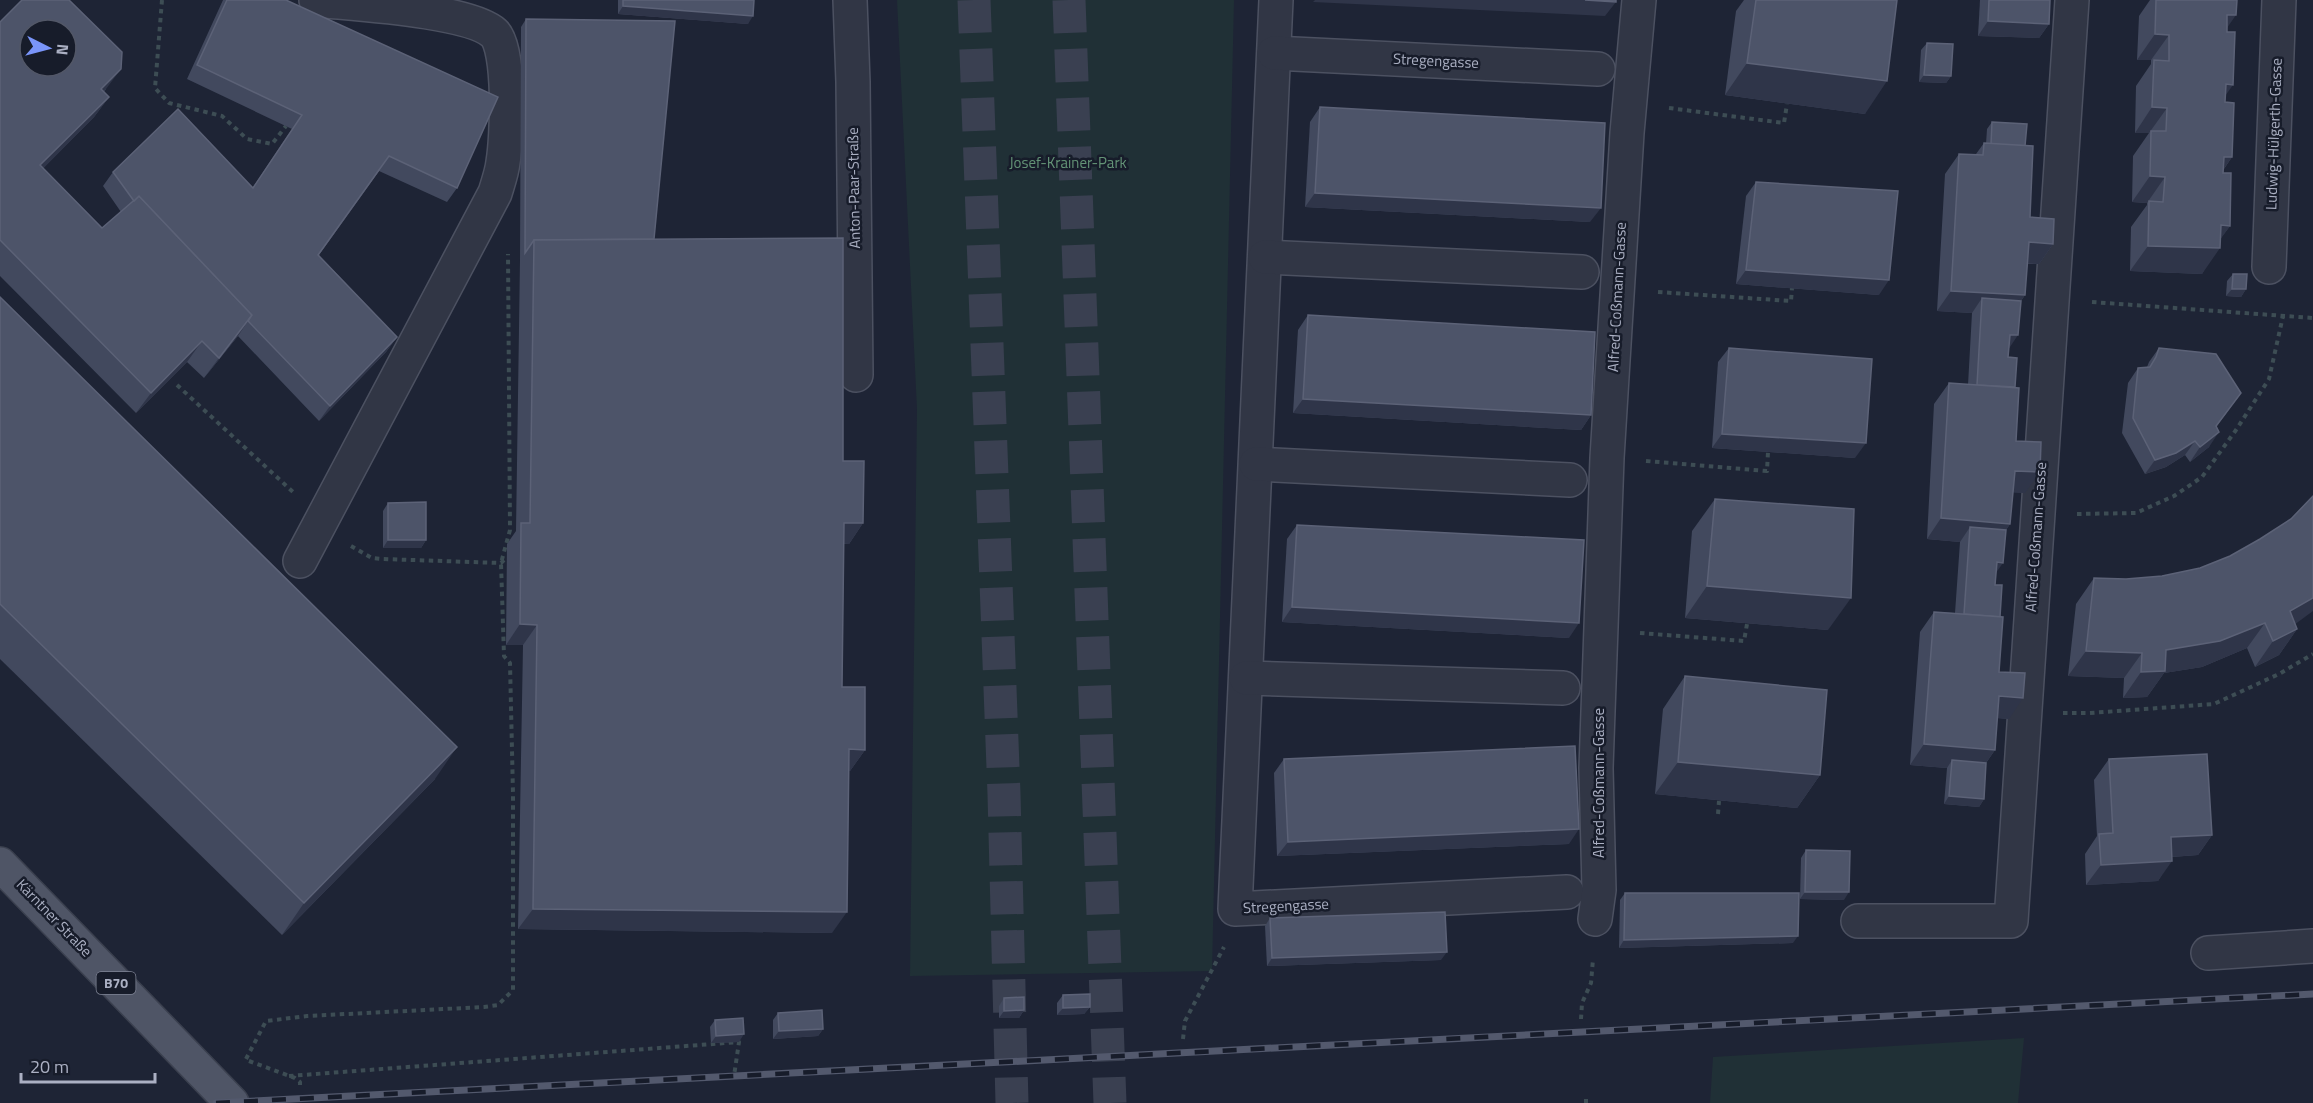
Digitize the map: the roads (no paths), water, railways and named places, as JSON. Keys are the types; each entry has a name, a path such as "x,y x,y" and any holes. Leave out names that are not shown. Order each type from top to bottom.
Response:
{"main road":[{"name":"Kärntner Straße","path":"0,864 232,1103"}],"street":[{"path":"300,561 495,193 503,164 506,130 505,74 501,46 496,34 483,25 437,14 316,0"},
{"name":"Anton-Paar-Straße","path":"850,0 856,375"},
{"name":"Stregengasse","path":"1276,0 1235,909 1567,892"},
{"name":"Alfred-Coßmann-Gasse","path":"1595,919 1599,890 1596,768 1607,458 1629,103 1639,0"},
{"name":"Alfred-Coßmann-Gasse","path":"1858,921 2012,921 2072,0"},
{"name":"Ludwig-Hülgerth-Gasse","path":"2269,267 2279,0"},
{"name":"Stregengasse","path":"1274,53 1598,69"},
{"path":"1265,257 1582,273"},
{"path":"1256,464 1570,480"},
{"path":"1246,678 1563,688"},
{"path":"2208,952 2313,946"}],"tunnel":[{"path":"974,0 1004,794 1012,1103"},
{"path":"1069,0 1110,1103"}],"railway":[{"path":"216,1103 2313,994"}],"park label":[{"name":"Josef-Krainer-Park","path":"1068,163"}]}
